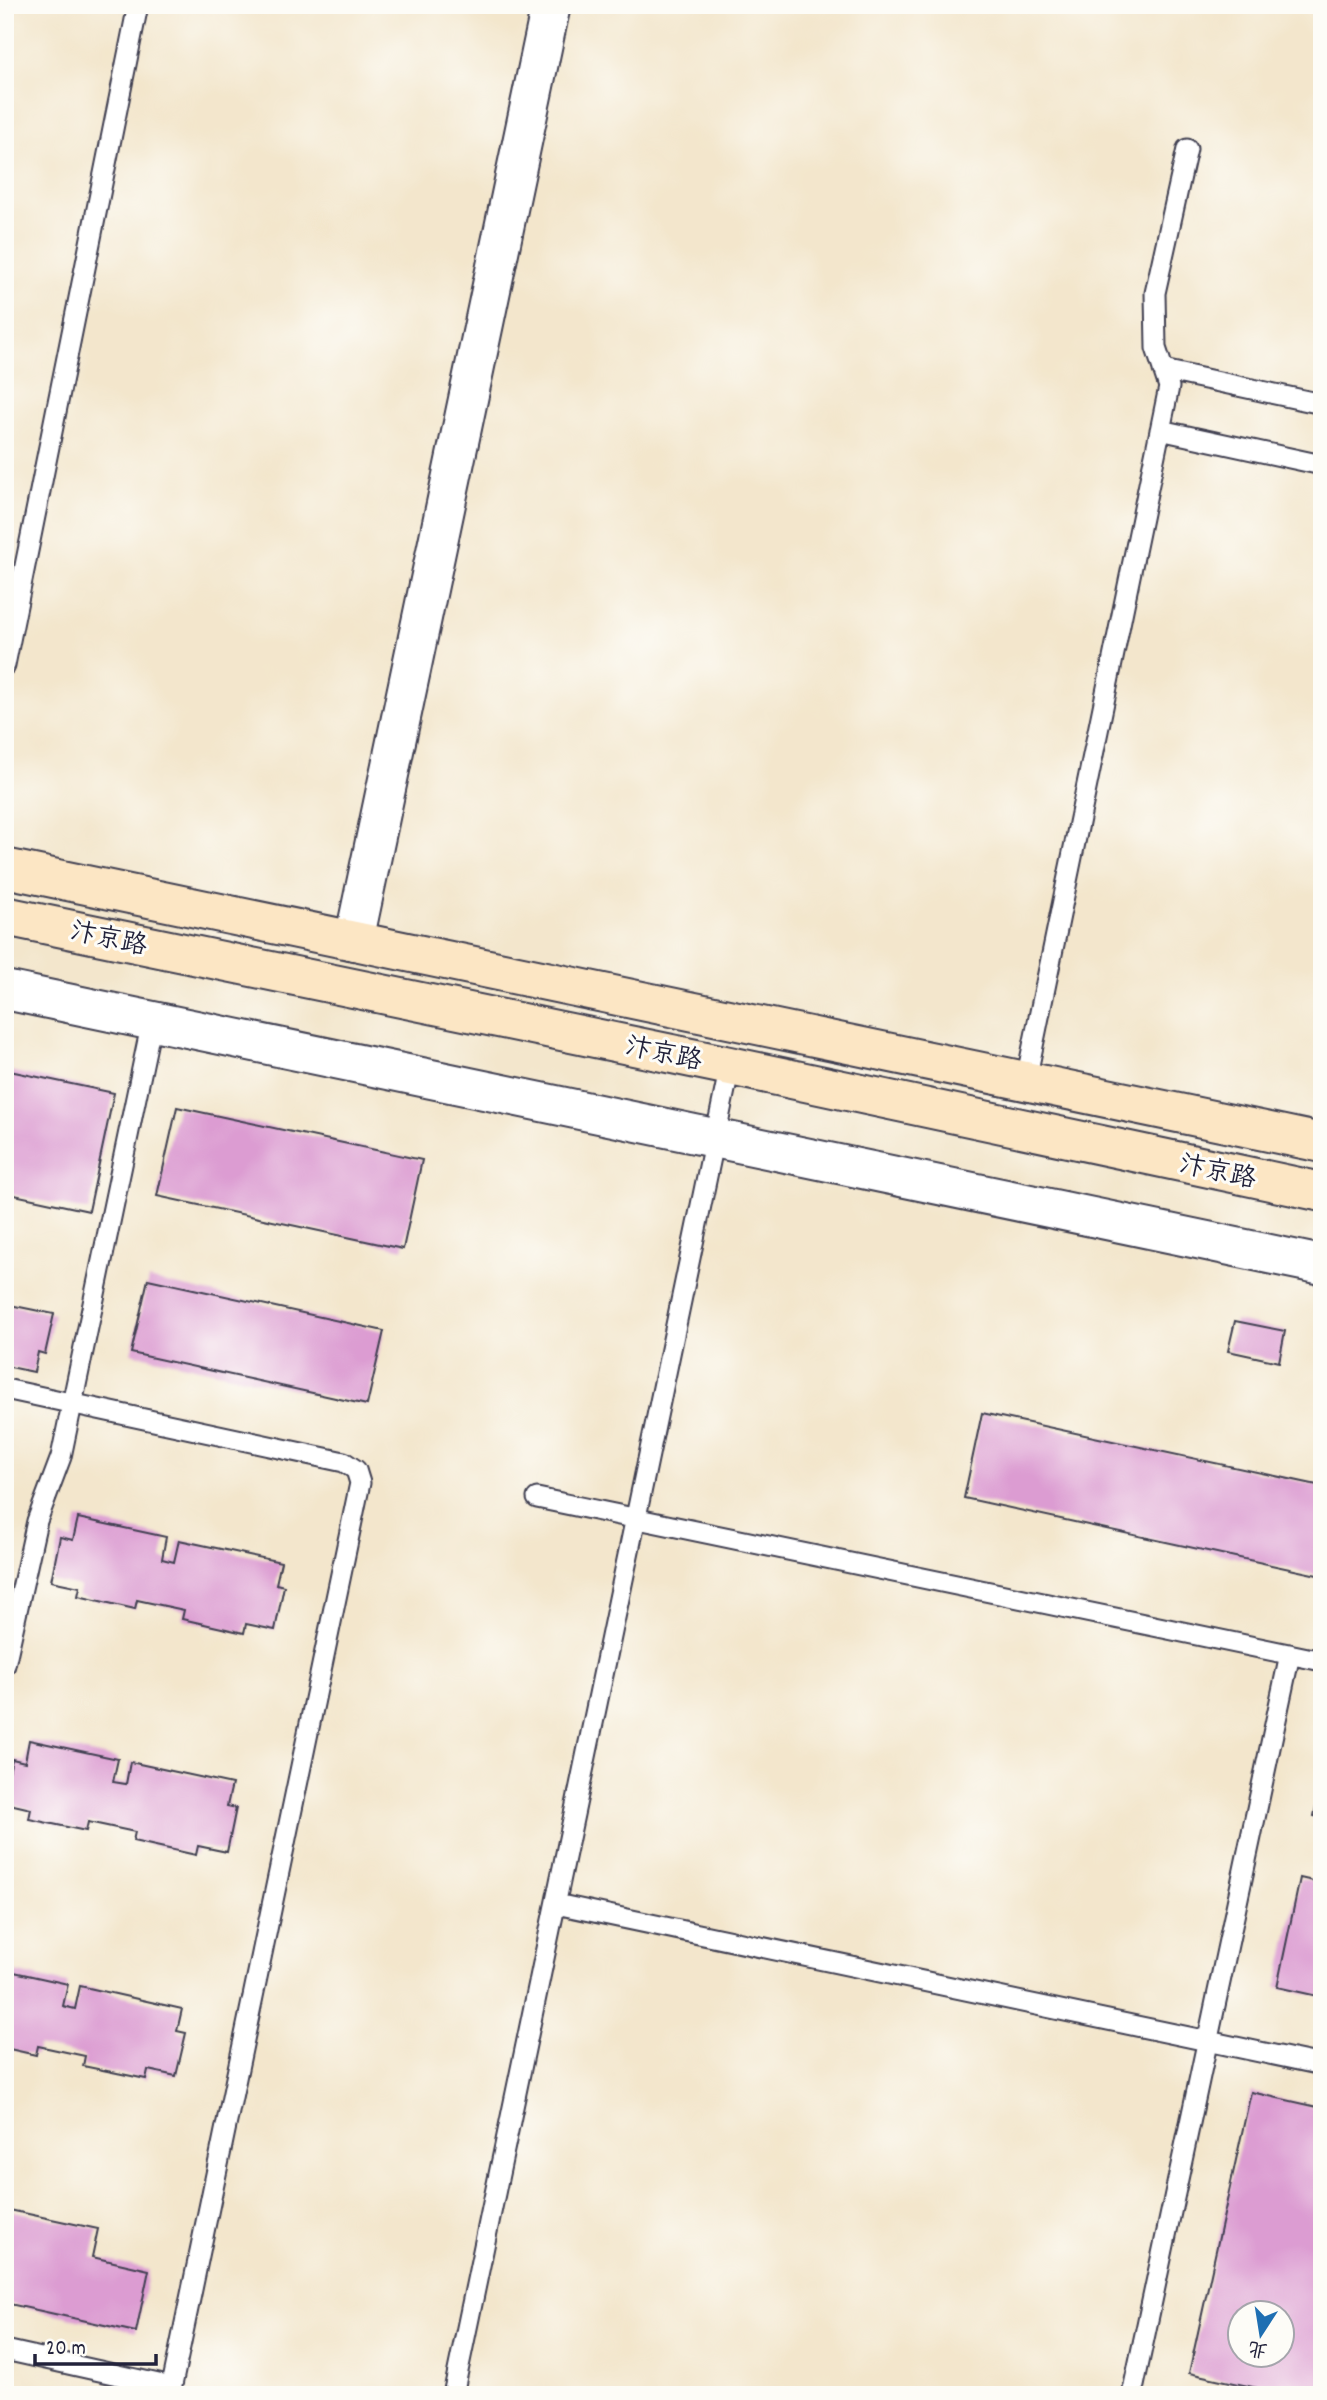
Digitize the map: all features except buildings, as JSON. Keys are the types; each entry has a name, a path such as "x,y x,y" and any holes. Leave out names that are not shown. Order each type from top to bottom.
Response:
{"main road":[{"name":"汴京路","path":"5,868 1322,1143"},
{"name":"汴京路","path":"5,916 1322,1192"}],"street":[{"path":"354,941 551,5"},
{"path":"5,990 1322,1265"}],"lane":[{"path":"5,665 138,5"},
{"path":"1026,1080 1169,387 1156,348 1155,293 1188,149"},
{"path":"1163,370 1322,404"},
{"path":"1160,430 1322,465"},
{"path":"5,1665 37,1521 61,1457 152,1021"},
{"path":"453,2395 730,1066"},
{"path":"5,1389 344,1462 356,1470 360,1483 171,2391 5,2350"},
{"path":"537,1499 1322,1661"},
{"path":"1132,2395 1290,1654"},
{"path":"556,1904 1322,2065"}]}
